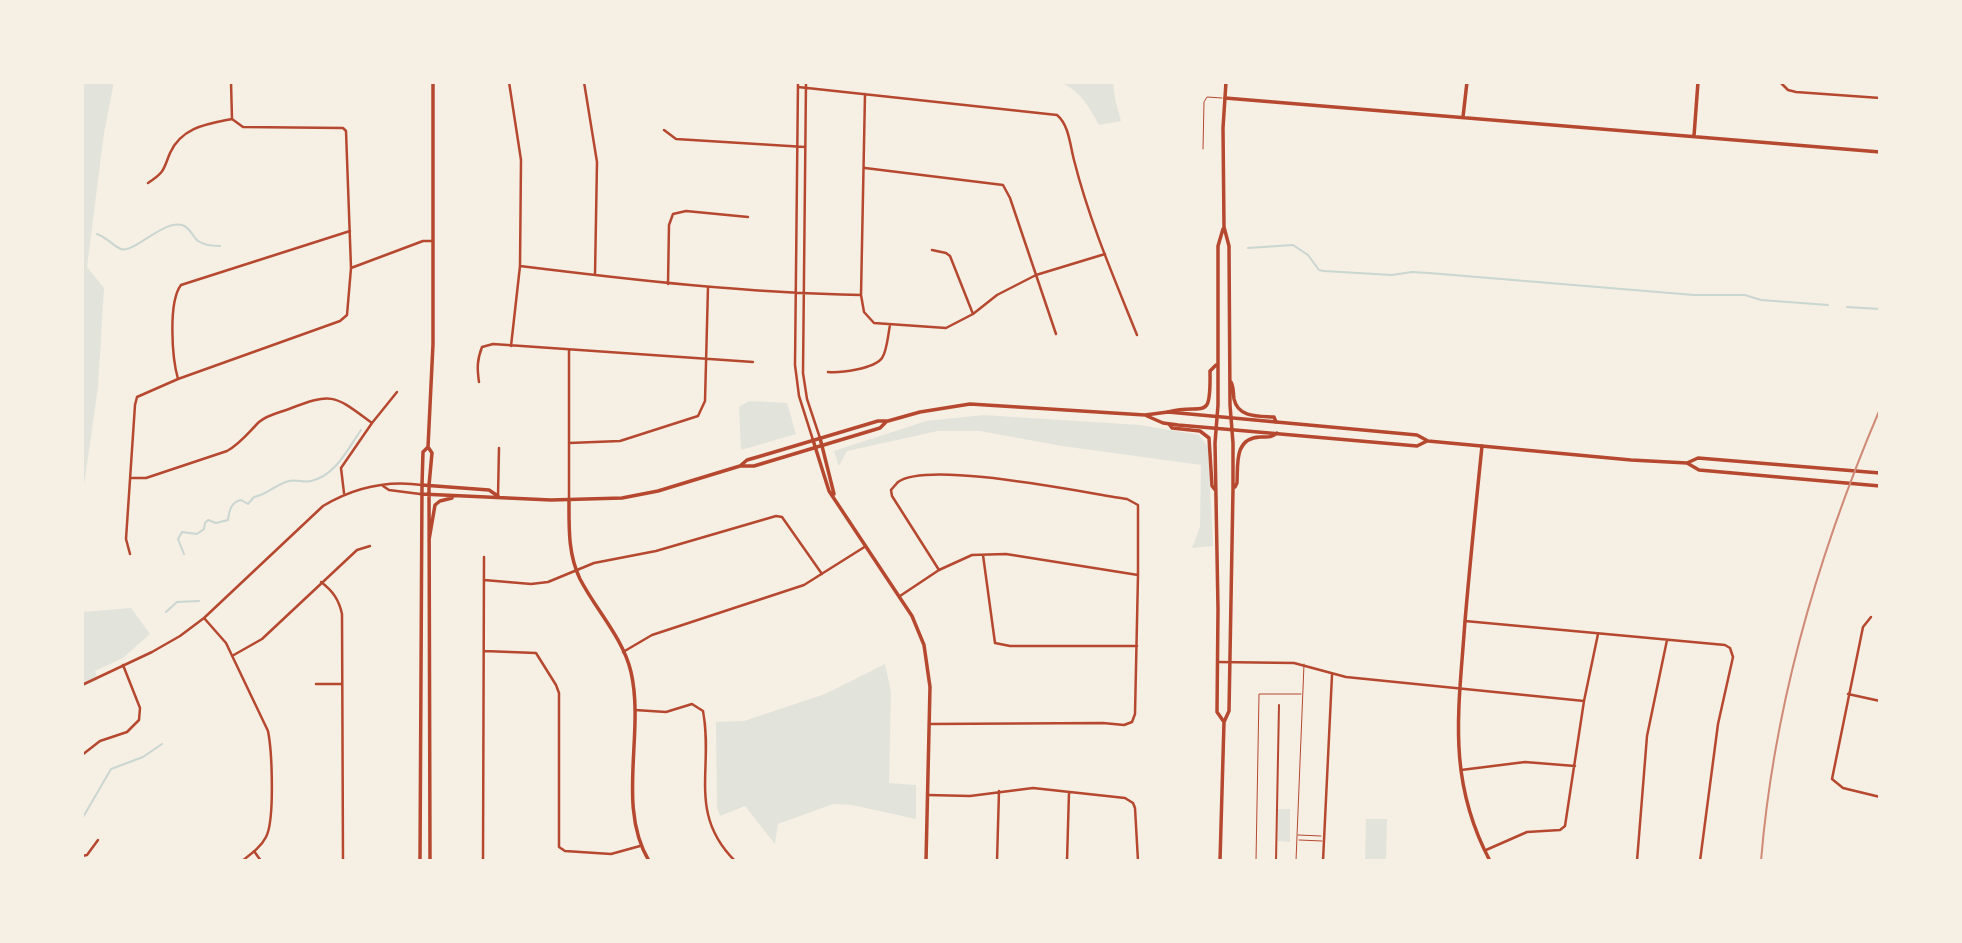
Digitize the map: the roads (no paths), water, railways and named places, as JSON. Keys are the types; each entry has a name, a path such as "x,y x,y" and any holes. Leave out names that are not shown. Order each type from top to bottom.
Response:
{"main road":[{"path":"430,861 428,495 432,453 428,447 433,344 433,82"},
{"path":"1220,861 1224,722 1229,711 1233,489 1229,246 1224,227 1226,82"},
{"path":"1463,117 1467,82"},
{"path":"1694,136 1698,82"},
{"path":"1225,98 1880,152"},
{"path":"1224,227 1218,246 1216,428 1217,712 1224,722"},
{"path":"421,494 569,501 640,495 878,421 888,421 920,411 970,404 1145,415 1198,410 1207,405 1211,398 1210,371 1217,363"},
{"path":"1230,380 1234,385 1237,406 1242,412 1274,417 1276,422"},
{"path":"1168,412 1417,435 1428,441 1687,463 1699,470 1880,486"},
{"path":"1145,415 1169,424 1417,446 1428,441"},
{"path":"740,466 754,466 822,446 880,428 888,421"},
{"path":"1169,424 1172,428 1200,431 1209,438 1212,486 1216,492"},
{"path":"1233,489 1237,483 1238,453 1242,444 1253,438 1272,437 1277,433"},
{"path":"820,438 834,496"},
{"path":"813,440 824,478 912,615 926,654 930,687 926,861"},
{"path":"1482,446 1457,739 1466,798 1490,861"},
{"path":"420,861 421,494 423,452 428,447"},
{"path":"1687,463 1698,458 1880,472"},
{"path":"422,485 489,490 498,496"},
{"path":"428,546 435,505 440,501 460,497"},
{"path":"569,501 569,538 577,571 623,652 631,672 635,710 634,821 640,846 649,861"}],"street":[{"path":"232,82 232,119"},
{"path":"509,82 522,160 520,266 511,346"},
{"path":"584,82 597,162 595,275"},
{"path":"806,82 804,380 820,438"},
{"path":"1780,82 1788,90 1796,92 1880,98"},
{"path":"813,440 797,386 799,85 806,88 1057,115 1064,121 1076,170 1137,335"},
{"path":"865,94 861,295 864,312 874,323 946,328 973,314 997,295 1036,275 1105,254"},
{"path":"130,554 126,539 135,401 142,393 340,321 346,315 351,268 348,135 343,128 243,127 232,119 204,124 183,136 170,154 162,174 148,183"},
{"path":"664,130 676,139 806,148"},
{"path":"865,168 996,182 1003,185 1010,198 1056,334"},
{"path":"668,284 669,225 676,212 748,217"},
{"path":"178,379 174,366 173,341 176,295 181,285 350,231"},
{"path":"351,268 423,241 434,241"},
{"path":"932,250 946,253 950,257 973,314"},
{"path":"520,266 668,284 804,294 861,295"},
{"path":"569,443 621,441 698,416 705,401 708,287"},
{"path":"828,372 843,374 878,362 883,357 890,325"},
{"path":"479,382 476,365 482,347 493,344 753,362"},
{"path":"569,351 569,501"},
{"path":"344,494 341,468 397,392"},
{"path":"130,478 152,477 227,451 267,416 314,400 328,397 338,400 372,423"},
{"path":"498,496 499,448"},
{"path":"929,724 1128,725 1132,722 1135,714 1139,575 1138,505 1127,499 963,475 933,475 899,481 891,490 892,496 939,570"},
{"path":"82,685 167,644 204,618 323,506 344,494 391,482 422,485"},
{"path":"383,486 389,490 421,494"},
{"path":"484,580 540,584 594,563 656,551 776,516 782,517 790,526 822,574"},
{"path":"232,656 262,639 356,550 370,546"},
{"path":"623,652 652,635 793,588 822,574 866,546"},
{"path":"900,596 939,570 972,555 1006,554 1139,575"},
{"path":"983,555 995,643 1010,646 1137,646"},
{"path":"483,861 484,557"},
{"path":"321,582 331,590 340,604 342,614 343,861"},
{"path":"1871,617 1863,627 1832,779 1838,786 1880,797"},
{"path":"204,618 226,643 268,731 271,744 270,822 266,837 242,861"},
{"path":"1465,621 1725,645 1730,648 1733,655 1718,724 1700,861"},
{"path":"1485,851 1527,832 1560,831 1565,826 1584,701 1598,634"},
{"path":"1637,861 1647,736 1667,640"},
{"path":"484,651 536,653 556,685 559,693 559,847 565,851 611,854 640,846"},
{"path":"1218,662 1304,664 1332,674 1584,701"},
{"path":"82,755 100,741 127,732 139,720 141,708 123,665"},
{"path":"1323,861 1332,674"},
{"path":"316,684 342,684"},
{"path":"1848,694 1880,701"},
{"path":"635,710 666,712 692,705 703,711 708,822 724,849 735,861"},
{"path":"1276,861 1279,705"},
{"path":"1461,770 1525,762 1575,766"},
{"path":"928,795 970,796 1033,788 1130,800 1135,808 1138,861"},
{"path":"997,861 999,791"},
{"path":"1067,861 1069,792"},
{"path":"82,856 87,855 98,840"},
{"path":"254,851 261,861"}],"lane":[{"path":"1203,149 1203,120 1207,97 1225,98"},
{"path":"1296,861 1304,664"},
{"path":"1256,861 1258,698 1261,693 1301,694"},
{"path":"1297,835 1324,836"},
{"path":"1297,840 1324,841"}],"waterway":[{"path":"97,234 118,248 126,249 166,227 182,225 200,242 220,246"},
{"path":"1248,248 1293,245 1308,255 1319,270 1324,271 1392,275 1429,273 1694,295 1745,295 1761,300 1828,305"},
{"path":"1847,307 1880,309"},
{"path":"184,554 178,539 182,532 197,534 204,529 208,520 216,523 228,520 235,503 241,500 248,504 254,497 284,482 320,478 340,461 361,430"},
{"path":"166,612 177,602 199,601"},
{"path":"82,819 111,769 143,757 162,744"}],"railway":[{"path":"1761,861 1776,744 1802,630 1837,519 1880,409"}]}
